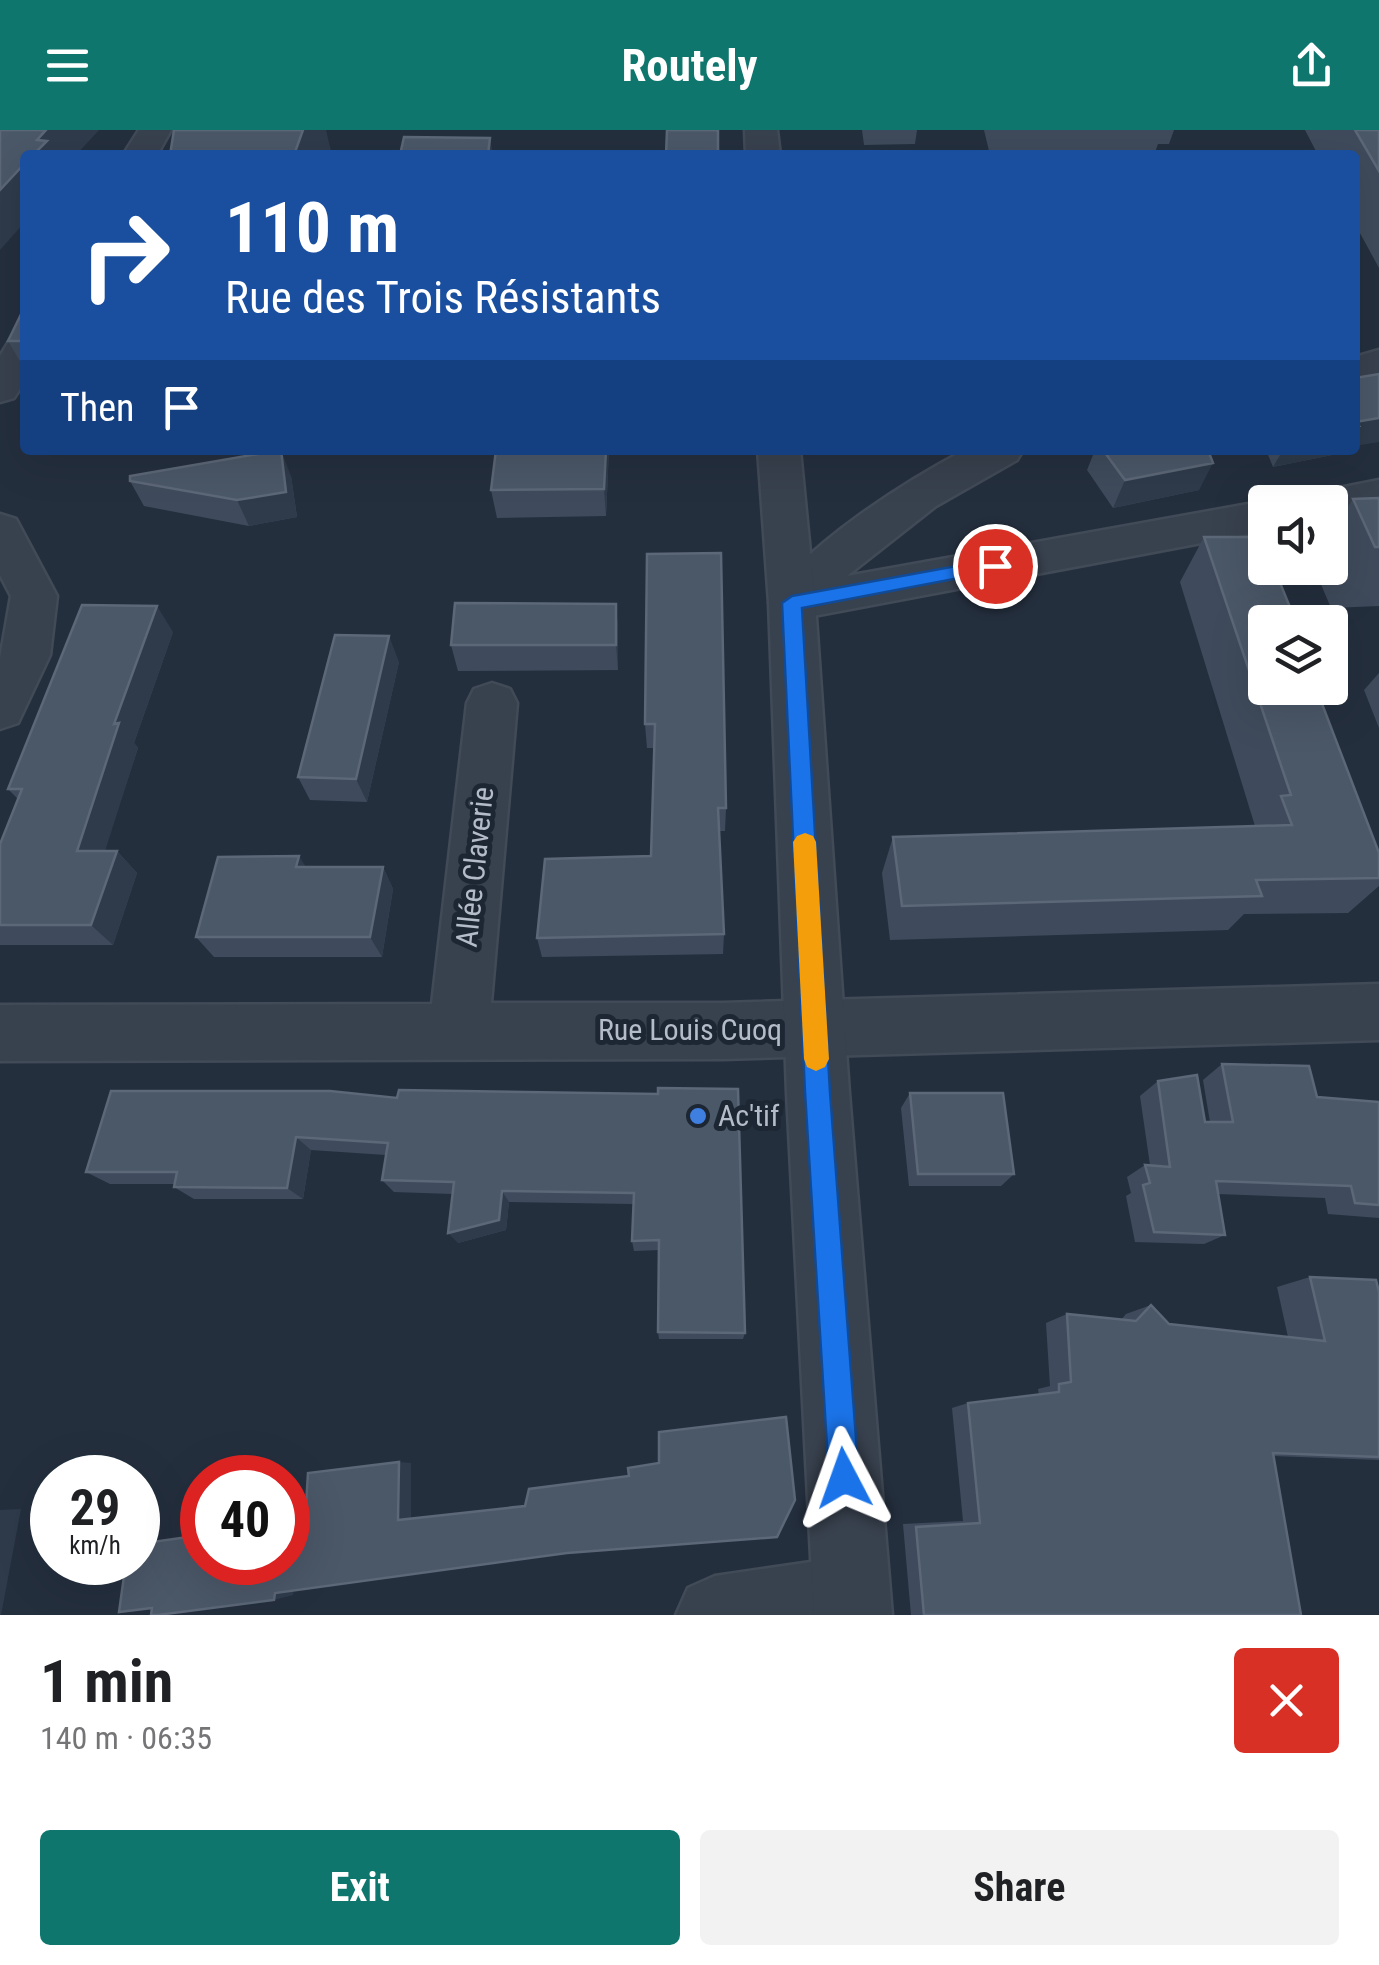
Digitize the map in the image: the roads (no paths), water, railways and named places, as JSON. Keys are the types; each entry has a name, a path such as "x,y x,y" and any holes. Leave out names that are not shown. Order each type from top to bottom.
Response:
{"street":[{"path":"0,388 20,355"},
{"path":"715,1615 852,1604 792,603 779,455"},
{"path":"792,603 815,576 966,464 989,455"},
{"path":"1348,501 1379,495"},
{"path":"792,603 1248,519"},
{"path":"0,530 34,596 26,656 0,710"},
{"name":"Allée Claverie","path":"459,1030 492,703"},
{"name":"Rue Louis Cuoq","path":"0,1033 815,1028 1379,1012"}],"place":[{"name":"Ac'tif","path":"698,1116"}]}
